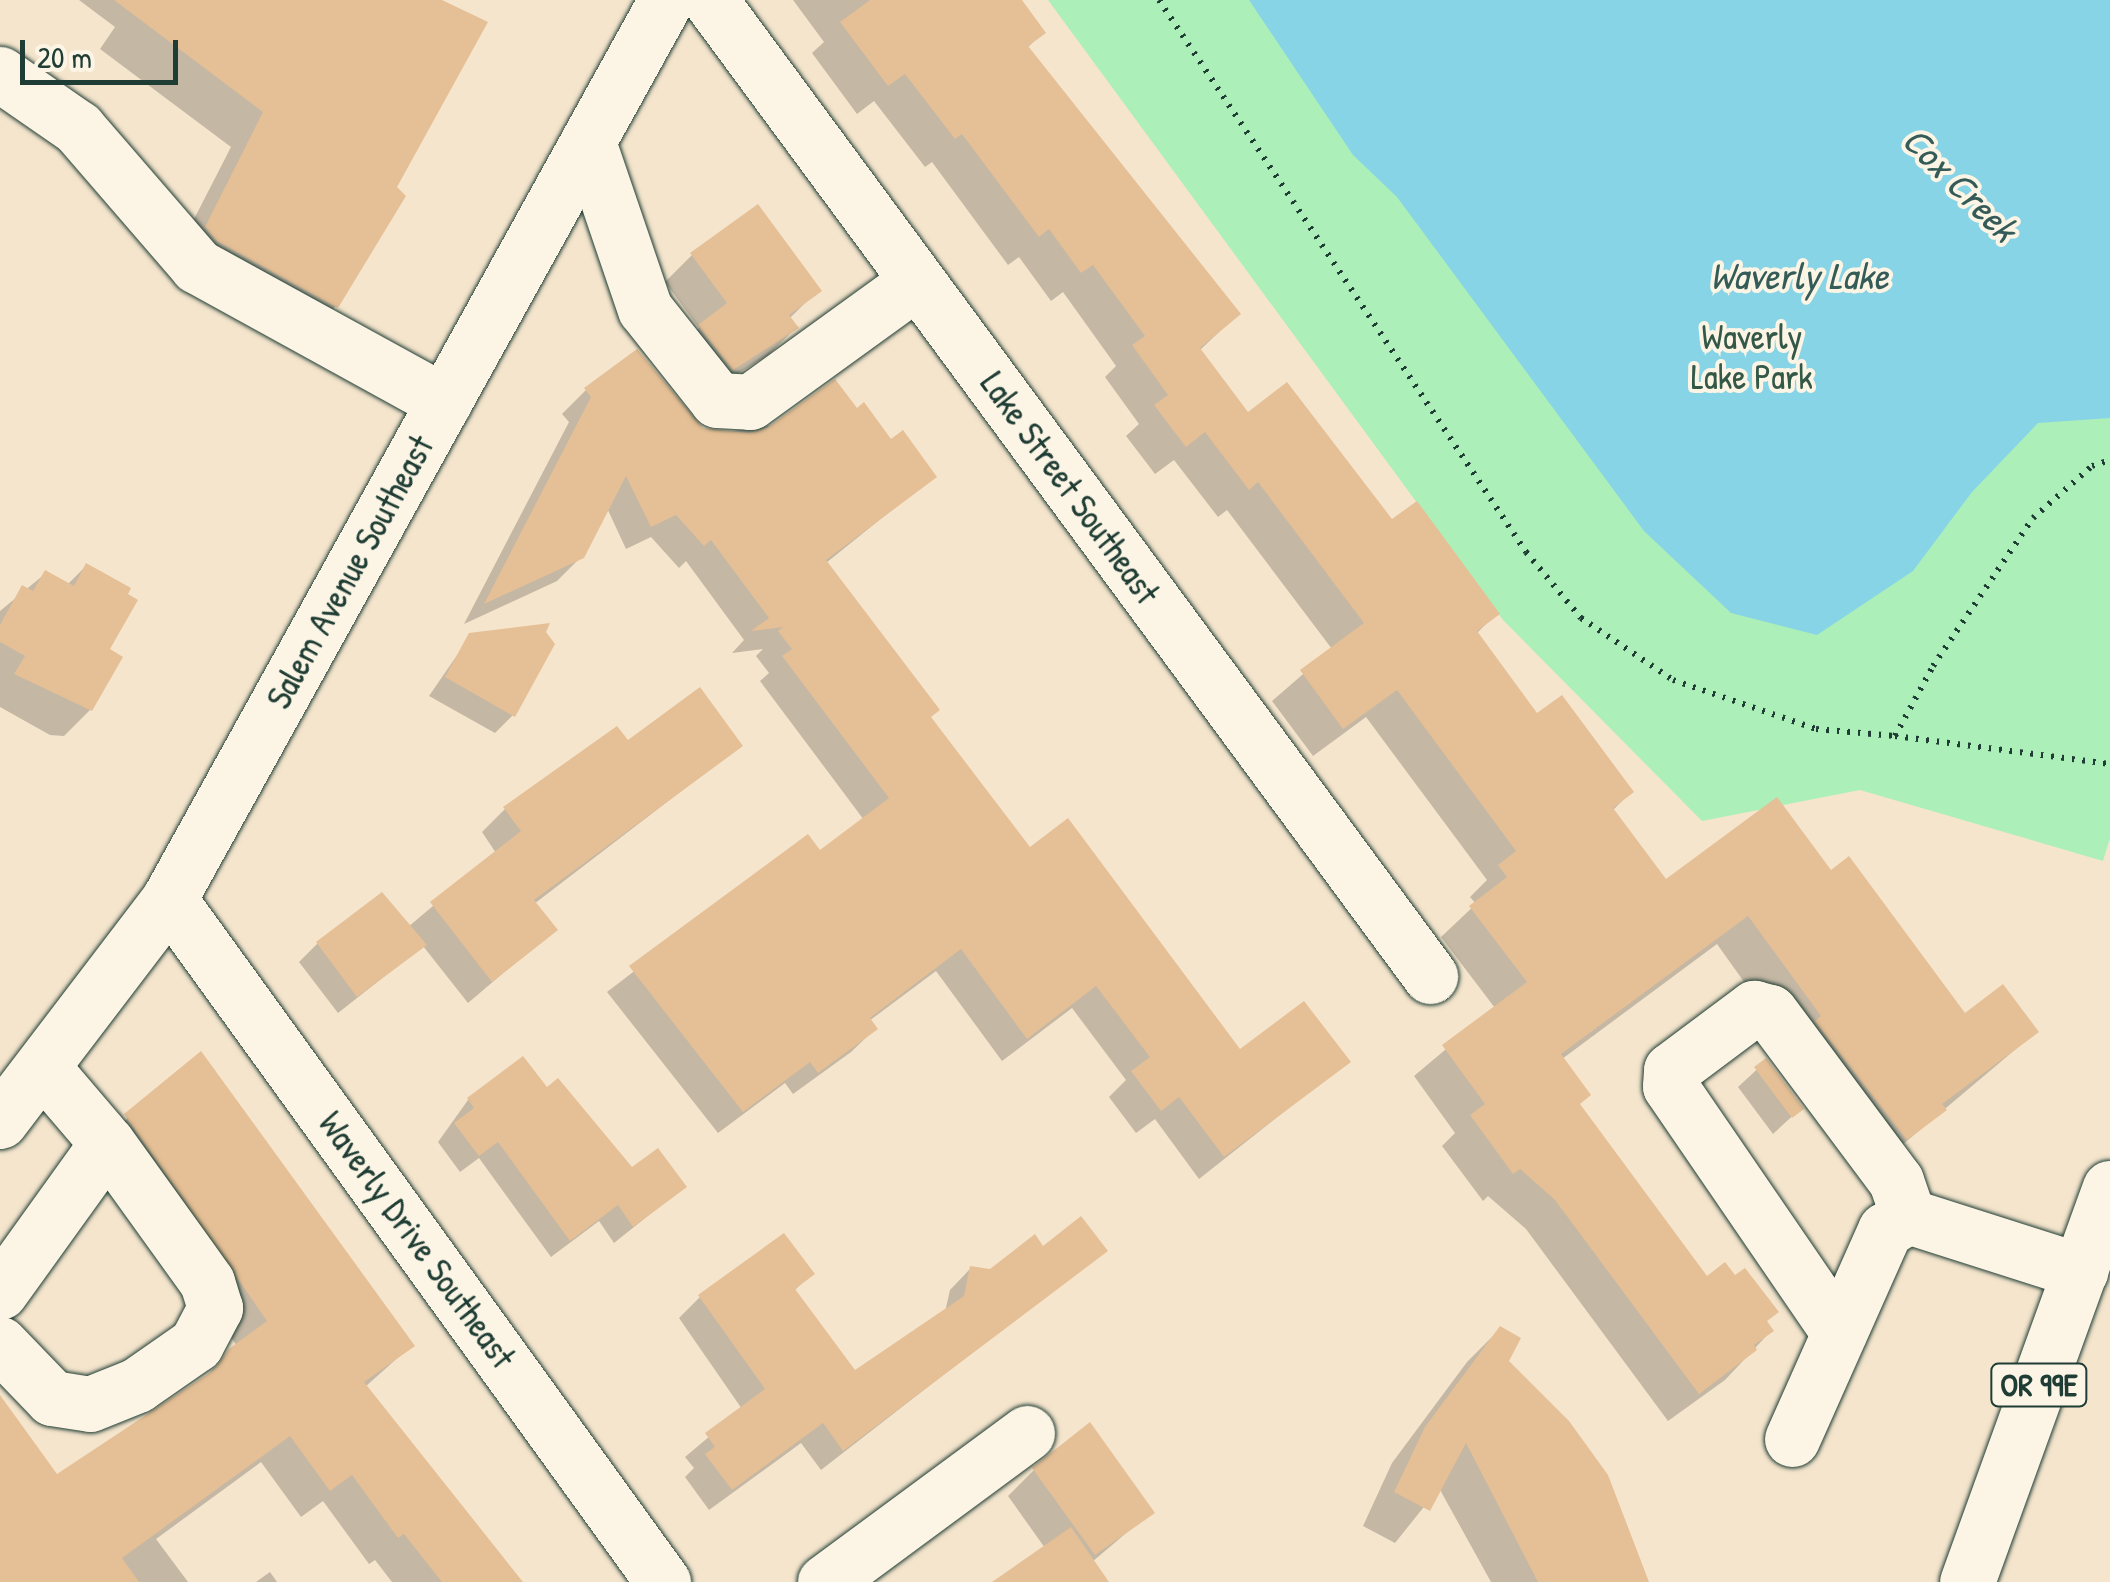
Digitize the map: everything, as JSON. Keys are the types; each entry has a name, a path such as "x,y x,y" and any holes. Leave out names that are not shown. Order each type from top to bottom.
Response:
{"main road":[{"name":"Salem Avenue Southeast","path":"0,1122 169,899 666,0"},
{"name":"Lake Street Southeast","path":"710,0 1430,976"},
{"path":"0,74 78,128 197,266 444,402"},
{"path":"588,142 646,309 717,400 750,402 917,281"},
{"name":"Waverly Drive Southeast","path":"169,899 663,1582"},
{"path":"1840,1334 1670,1086 1672,1070 1754,1008 1770,1012 1896,1181 1908,1216"},
{"path":"0,1344 52,1398 90,1404 136,1385 196,1344 215,1308 207,1282 107,1143 43,1068"},
{"path":"0,1292 107,1143"},
{"name":"OR 99E","path":"1968,1582 2092,1261 2110,1188"},
{"path":"1792,1438 1885,1230 1908,1216 2092,1261"},
{"path":"825,1582 1027,1434"}],"path":[{"path":"1159,0 1526,552 1581,618 1672,680 1816,729 2110,764"},
{"path":"1895,736 1932,666 2032,518 2092,466 2110,460"}],"green space":[{"name":"Waverly Lake Park","path":"1048,0 2110,0 2110,838 2103,861 1860,790 1702,821 1503,620"}],"water":[{"name":"Waverly Lake","path":"1249,0 2110,0 2110,418 2038,423 1972,492 1913,571 1817,635 1731,613 1644,531 1397,197 1353,155"}],"building":[{"path":"114,0 442,0 488,22 397,187 406,196 338,308 217,241 205,227 263,112"},
{"path":"870,0 1022,0 1046,33 1028,46 1241,314 1200,348 1248,412 1287,382 1392,519 1417,501 1500,614 1477,631 1537,713 1562,695 1634,792 1613,808 1666,879 1777,797 1831,870 1849,856 1965,1013 2003,984 2039,1032 1942,1104 1947,1110 1907,1140 1815,1021 1821,1016 1748,916 1561,1054 1591,1095 1580,1104 1707,1276 1725,1262 1735,1275 1745,1268 1779,1312 1767,1321 1774,1331 1754,1345 1757,1350 1699,1394 1555,1200 1520,1169 1513,1174 1470,1115 1485,1104 1442,1045 1527,982 1469,906 1507,877 1498,865 1516,851 1397,690 1343,729 1300,670 1364,623 1258,482 1249,490 1205,432 1186,447 1154,405 1168,395 1132,345 1145,336 1093,265 1081,273 1049,229 1039,237 962,134 955,139 905,74 888,86 840,22"},
{"path":"758,204 822,291 789,315 799,328 733,370 698,325 727,303 690,253"},
{"path":"637,349 703,428 748,433 767,428 835,379 857,408 864,402 891,439 903,430 937,477 826,560 940,710 931,717 1030,847 1068,818 1240,1049 1304,1001 1351,1062 1224,1157 1179,1097 1161,1111 1131,1071 1150,1057 1096,986 1027,1039 961,949 870,1018 878,1029 818,1073 810,1062 743,1112 629,966 808,834 820,850 889,798 782,656 792,649 778,631 783,627 751,631 769,618 711,540 704,546 676,515 651,527 626,476 584,558 484,604 591,397 584,388"},
{"path":"86,563 131,588 128,594 138,600 110,649 123,657 92,711 14,674 25,656 0,642 0,625 22,585 33,591 45,570 74,586"},
{"path":"550,623 546,632 555,644 515,717 445,677 469,633"},
{"path":"700,687 743,746 534,900 558,930 492,982 430,902 521,831 503,807 617,726 628,740"},
{"path":"382,892 427,945 357,997 316,942"},
{"path":"201,1051 415,1346 364,1382 523,1582 442,1582 404,1534 398,1538 352,1475 330,1491 290,1436 122,1558 139,1582 0,1582 0,1395 57,1474 214,1370 229,1349 267,1321 124,1114"},
{"path":"523,1056 547,1087 558,1078 632,1167 658,1148 687,1187 633,1227 618,1205 570,1241 498,1142 479,1156 454,1123 474,1108 467,1098"},
{"path":"1766,1058 1804,1109 1792,1118 1754,1067"},
{"path":"1081,1216 1108,1251 843,1451 823,1423 732,1490 705,1454 715,1447 705,1433 765,1389 698,1295 784,1233 815,1274 795,1289 855,1370 964,1296 970,1266 990,1269 1035,1234 1043,1246"},
{"path":"1500,1326 1521,1338 1509,1361 1569,1421 1608,1475 1649,1582 1538,1582 1466,1443 1430,1511 1394,1492 1425,1427"},
{"path":"1090,1422 1155,1513 1095,1555 1032,1468"},
{"path":"1071,1527 1109,1582 992,1582"}],"water label":[{"name":"Cox Creek","path":"1960,184"}]}
